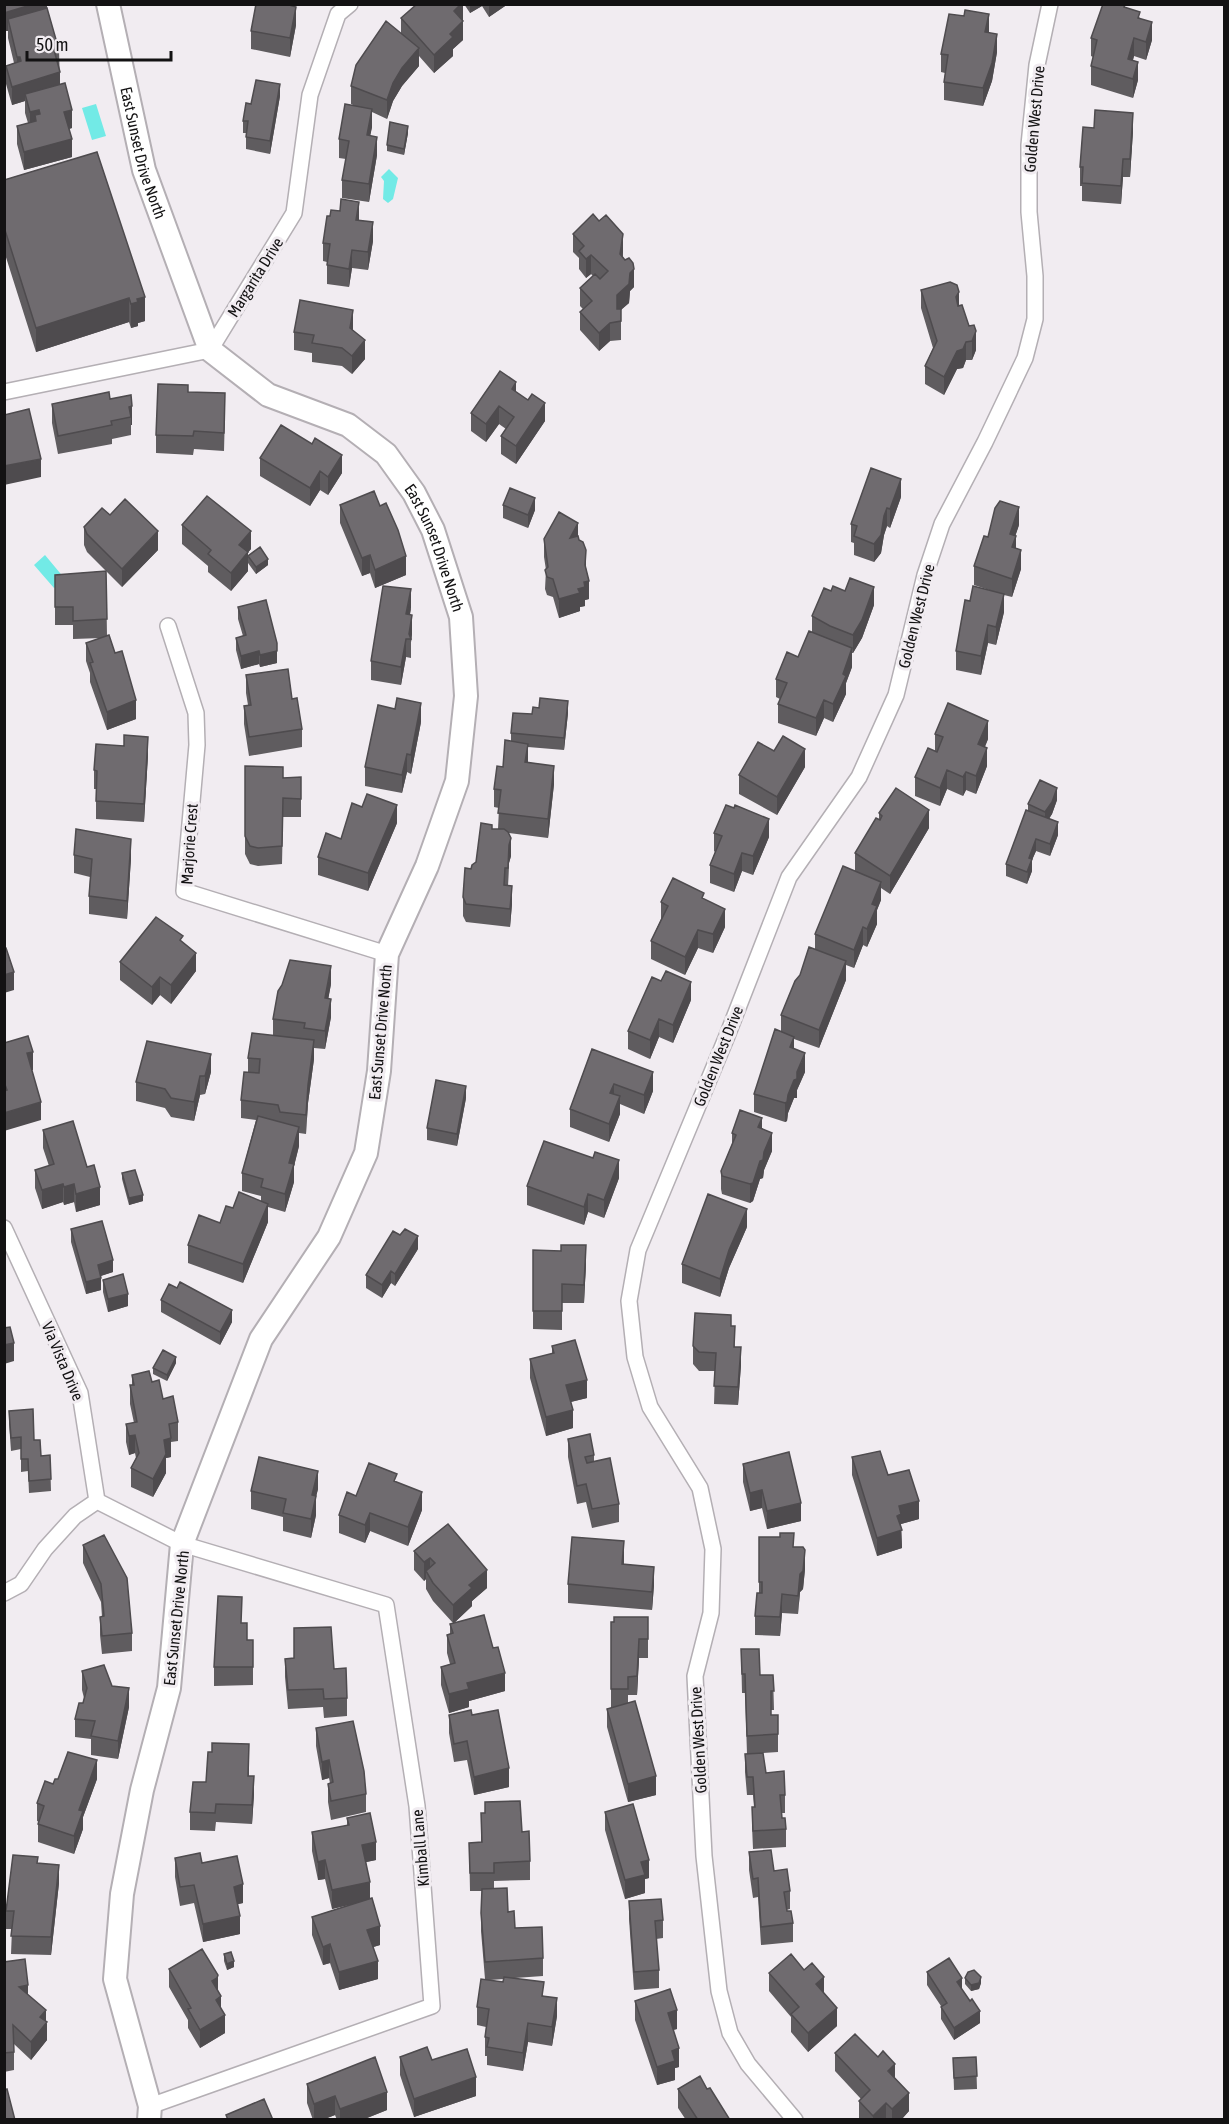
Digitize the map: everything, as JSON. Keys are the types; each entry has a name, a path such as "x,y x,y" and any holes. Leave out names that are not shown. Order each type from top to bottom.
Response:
{"street":[{"name":"East Sunset Drive North","path":"108,4 144,170 210,350 268,395 348,425 386,454 414,494 434,530 461,616 466,696 457,781 427,866 387,954 379,1071 366,1153 330,1237 261,1339 182,1544 170,1688 142,1790 122,1894 115,1979 149,2113"},
{"name":"Margarita Drive","path":"210,350 294,213 310,95 338,14 350,4"},
{"name":"Golden West Drive","path":"795,2120 748,2064 730,2033 719,1990 704,1856 695,1676 711,1614 713,1549 700,1488 650,1407 635,1357 629,1301 638,1250 727,1036 789,877 859,777 896,695 925,575 942,524 1025,358 1035,319 1035,276 1029,212 1029,145 1037,64 1050,4"},
{"path":"4,392 210,350"},
{"name":"Marjorie Crest","path":"168,626 196,713 197,745 184,891 387,954"},
{"name":"Via Vista Drive","path":"4,1228 80,1393 97,1500"},
{"path":"4,1593 21,1584 45,1549 75,1516 97,1500 182,1544"},
{"name":"Kimball Lane","path":"149,2113 432,2006 417,1806 386,1605 182,1544"}],"water":[{"path":"96,104 106,136 92,140 82,108"},
{"path":"389,169 398,178 393,199 388,203 383,199 384,181 381,177"},
{"path":"45,555 65,579 54,588 34,565"}],"building":[{"path":"4,4 34,4 4,13"},
{"path":"256,4 289,4 296,7 290,38 251,31"},
{"path":"417,4 461,4 454,11 463,21 450,34 453,37 434,55 401,18"},
{"path":"1103,4 1125,4 1124,7 1140,12 1138,18 1152,22 1146,42 1134,38 1128,59 1138,62 1133,79 1091,66 1097,40 1091,38"},
{"path":"47,8 59,50 54,50 60,72 12,87 6,66 21,61 20,57 17,57 8,19"},
{"path":"965,10 989,14 985,32 997,34 992,63 983,88 944,82 948,55 941,54 949,14 964,16"},
{"path":"386,21 419,48 402,68 387,100 351,86 356,65"},
{"path":"256,80 280,84 270,141 246,137 248,121 243,121 246,103 251,104"},
{"path":"65,83 72,110 64,112 72,139 24,152 17,126 36,121 35,115 40,114 39,110 30,112 25,94"},
{"path":"345,104 372,109 367,135 377,137 369,184 342,180 349,141 339,139"},
{"path":"1095,110 1133,113 1130,159 1123,159 1121,186 1082,183 1083,167 1080,167 1083,127 1094,128"},
{"path":"390,122 408,126 404,149 387,145"},
{"path":"97,152 145,297 131,304 129,298 36,328 4,227 4,180"},
{"path":"341,199 359,202 356,220 373,222 368,252 352,250 349,269 327,265 330,244 323,243 327,216 330,216 331,210 340,211"},
{"path":"593,214 599,221 606,215 623,234 620,254 625,260 629,258 634,269 630,273 629,284 617,295 617,309 621,309 621,321 610,323 599,333 580,312 592,301 580,288 595,274 600,279 608,271 591,255 586,259 579,251 584,246 573,234"},
{"path":"950,282 957,285 958,306 962,305 969,326 974,325 976,331 972,341 966,342 963,349 957,351 944,377 925,366 937,341 921,290"},
{"path":"300,300 353,310 350,328 365,340 352,356 342,348 312,343 314,335 294,332"},
{"path":"500,371 516,382 512,389 528,400 532,394 545,403 516,446 501,436 514,417 499,406 486,424 471,413"},
{"path":"158,384 188,385 188,392 225,393 224,433 194,431 193,436 156,435"},
{"path":"109,392 110,399 131,395 132,406 129,407 131,417 111,421 112,425 58,436 52,404"},
{"path":"29,409 41,459 4,466 4,415"},
{"path":"281,425 312,444 315,438 342,455 328,477 320,471 310,488 260,458"},
{"path":"871,468 901,479 890,509 887,508 884,516 881,535 874,544 854,536 857,526 851,524"},
{"path":"510,488 535,498 528,515 503,505"},
{"path":"374,491 380,506 386,503 406,556 375,570 370,555 362,558 340,505"},
{"path":"207,496 251,531 239,545 248,552 231,573 208,554 211,550 182,525"},
{"path":"125,499 158,531 122,569 87,534 84,527 102,508 110,515"},
{"path":"1000,501 1019,507 1010,534 1016,536 1012,547 1021,550 1012,579 974,566 984,536 988,537 995,508"},
{"path":"559,512 578,523 570,538 578,536 583,542 589,581 584,582 585,587 578,589 580,593 559,599 553,579 547,577 545,570 548,567 544,539"},
{"path":"260,547 268,559 256,567 248,556"},
{"path":"106,571 107,619 73,621 73,607 55,607 55,575"},
{"path":"850,578 874,587 862,620 853,635 812,616 824,588 831,591 833,586 845,591"},
{"path":"383,586 411,589 406,614 412,615 409,634 411,639 406,639 401,667 371,661"},
{"path":"973,586 1004,594 996,627 988,625 981,656 956,651 965,600 970,601"},
{"path":"266,600 277,651 260,655 259,651 241,656 236,638 246,635 238,607"},
{"path":"809,631 852,648 843,674 846,676 833,704 824,700 816,718 778,704 787,683 776,679 787,652 798,657"},
{"path":"109,635 115,653 122,651 136,700 107,712 90,663 93,662 86,643"},
{"path":"288,669 292,699 297,698 302,729 249,737 244,706 251,705 246,675"},
{"path":"397,698 421,703 411,755 407,754 402,775 365,767 378,705 395,709"},
{"path":"540,698 568,701 564,738 511,733 513,713 532,714 533,707 539,708"},
{"path":"948,703 988,721 978,744 987,748 976,776 966,772 963,777 947,770 940,788 915,777 928,748 937,752 943,737 935,734"},
{"path":"124,735 148,737 144,804 96,801 97,771 94,770 96,744 124,746"},
{"path":"783,736 805,749 777,797 739,775 758,742 774,751"},
{"path":"505,740 528,744 525,762 554,766 548,819 498,813 501,790 494,789 497,766 503,767"},
{"path":"245,766 283,767 283,778 301,777 301,799 283,798 282,846 258,848 250,846 245,836"},
{"path":"1040,780 1057,788 1045,812 1028,804"},
{"path":"896,788 929,810 890,876 855,853 876,818 880,820 882,816 879,813"},
{"path":"367,794 397,805 368,873 318,857 326,833 341,839 352,803 362,807"},
{"path":"726,805 734,808 735,805 769,819 753,856 742,853 734,874 710,865 722,836 714,833"},
{"path":"1026,810 1058,822 1050,844 1036,839 1027,872 1006,864"},
{"path":"481,823 492,825 492,829 504,829 511,838 504,885 512,886 510,909 466,904 463,897 465,868 471,869 476,862"},
{"path":"76,829 131,839 127,901 89,896 92,859 74,855"},
{"path":"843,866 881,882 872,904 877,906 867,929 863,927 854,950 815,934"},
{"path":"673,878 704,893 702,898 725,909 713,934 698,930 685,957 651,941 668,906 661,902"},
{"path":"156,917 183,936 180,940 196,953 171,985 160,977 152,987 120,962"},
{"path":"809,947 846,961 819,1030 781,1015 795,981 800,975"},
{"path":"4,948 6,948 14,972 4,975"},
{"path":"290,960 331,966 325,998 331,999 325,1031 304,1028 305,1023 273,1019 278,991"},
{"path":"666,971 691,982 673,1025 659,1019 650,1040 628,1031 652,977 661,981"},
{"path":"775,1029 794,1037 790,1047 805,1053 797,1072 797,1079 794,1080 785,1103 754,1094"},
{"path":"252,1033 314,1040 306,1115 280,1112 278,1105 241,1100 244,1072 259,1073 260,1059 248,1058"},
{"path":"28,1036 33,1052 27,1053 41,1102 4,1113 4,1091 7,1090 4,1082 4,1043"},
{"path":"147,1041 211,1054 205,1076 200,1076 194,1102 171,1098 165,1089 136,1082"},
{"path":"592,1049 653,1072 644,1095 614,1084 610,1093 620,1096 609,1124 570,1109"},
{"path":"436,1080 466,1086 457,1134 427,1128"},
{"path":"740,1110 762,1118 758,1127 772,1133 763,1160 760,1161 753,1183 750,1184 722,1176 721,1171 736,1135 732,1133"},
{"path":"258,1116 299,1127 289,1163 294,1164 285,1194 261,1187 263,1179 242,1173"},
{"path":"73,1121 87,1167 94,1165 100,1187 76,1194 74,1184 64,1187 63,1184 42,1190 35,1170 54,1164 43,1130"},
{"path":"544,1141 593,1158 595,1152 619,1160 604,1200 588,1194 584,1207 527,1186"},
{"path":"135,1170 143,1195 129,1198 122,1173"},
{"path":"239,1192 268,1204 243,1264 188,1245 199,1215 220,1223 226,1206 233,1208"},
{"path":"708,1194 747,1209 729,1250 720,1279 682,1264"},
{"path":"102,1221 113,1260 98,1265 101,1278 86,1282 71,1229"},
{"path":"405,1229 418,1236 395,1274 391,1271 382,1285 366,1275 393,1231 400,1235"},
{"path":"561,1245 586,1245 584,1285 562,1284 562,1311 533,1311 533,1250 561,1251"},
{"path":"123,1274 128,1294 108,1299 103,1280"},
{"path":"180,1282 232,1310 220,1332 161,1300 169,1284 177,1288"},
{"path":"695,1313 731,1315 731,1326 735,1326 734,1347 741,1347 738,1387 714,1386 716,1353 699,1352 693,1346"},
{"path":"10,1327 14,1343 4,1345 4,1328"},
{"path":"575,1340 587,1380 566,1385 573,1410 546,1417 530,1359 554,1353 552,1346"},
{"path":"163,1350 176,1357 167,1375 153,1368"},
{"path":"149,1371 152,1382 159,1380 163,1399 173,1396 178,1422 169,1424 171,1438 164,1440 166,1454 153,1479 131,1468 139,1453 135,1435 129,1436 126,1424 137,1422 130,1385 134,1385 132,1375"},
{"path":"33,1409 34,1440 40,1440 41,1456 50,1455 51,1479 29,1481 28,1459 21,1459 21,1437 11,1438 9,1411"},
{"path":"590,1434 594,1455 585,1457 587,1463 610,1458 619,1504 592,1509 586,1484 577,1486 568,1439"},
{"path":"880,1451 888,1475 909,1470 919,1501 899,1506 901,1514 897,1516 902,1530 877,1538 852,1457"},
{"path":"789,1452 801,1503 767,1511 762,1490 750,1493 743,1464"},
{"path":"259,1457 318,1471 312,1495 316,1496 311,1519 283,1513 286,1499 251,1491"},
{"path":"369,1463 397,1474 394,1481 422,1492 408,1527 370,1513 365,1525 339,1515 347,1492 356,1496"},
{"path":"448,1524 487,1570 469,1585 472,1588 453,1605 433,1583 426,1571 435,1563 430,1558 424,1562 414,1551"},
{"path":"780,1533 794,1533 793,1547 803,1547 805,1550 798,1596 782,1594 780,1617 755,1616 757,1593 762,1593 762,1582 759,1582 759,1537 780,1537"},
{"path":"104,1535 127,1578 132,1633 102,1636 100,1617 104,1616 101,1584 83,1545"},
{"path":"572,1537 624,1541 622,1564 654,1567 652,1592 568,1584"},
{"path":"218,1596 242,1597 241,1623 247,1623 247,1640 253,1640 253,1667 214,1667"},
{"path":"484,1615 493,1648 498,1647 505,1673 467,1683 469,1689 449,1694 441,1667 455,1663 447,1635 453,1633 450,1624"},
{"path":"614,1617 648,1617 648,1639 639,1639 637,1676 628,1677 628,1689 611,1689 611,1622 614,1622"},
{"path":"331,1627 334,1669 346,1668 347,1698 324,1699 323,1689 288,1690 285,1659 294,1658 294,1628"},
{"path":"741,1649 759,1649 760,1675 773,1675 771,1715 778,1715 778,1734 747,1736 745,1674 742,1674"},
{"path":"104,1665 112,1686 129,1688 118,1741 91,1736 95,1721 75,1719 79,1703 83,1703 87,1688 82,1671"},
{"path":"635,1701 656,1776 628,1784 607,1709"},
{"path":"471,1710 472,1715 498,1710 509,1768 474,1777 467,1741 454,1744 449,1715"},
{"path":"353,1721 364,1771 366,1794 331,1801 328,1784 333,1782 329,1760 322,1762 316,1728"},
{"path":"212,1743 249,1744 248,1776 254,1776 252,1805 216,1804 215,1813 190,1812 193,1782 206,1782 208,1752 212,1752"},
{"path":"68,1752 97,1760 79,1810 83,1811 74,1836 38,1824 44,1806 37,1803 45,1781 53,1784 55,1779 58,1779"},
{"path":"763,1753 766,1773 784,1771 785,1795 780,1795 782,1818 785,1818 786,1829 753,1831 752,1807 755,1807 753,1777 747,1777 745,1754"},
{"path":"520,1801 522,1832 529,1831 530,1861 494,1863 494,1873 470,1873 469,1843 482,1842 481,1813 485,1813 485,1802"},
{"path":"633,1804 649,1860 641,1862 645,1875 625,1880 605,1812"},
{"path":"370,1813 376,1842 362,1845 370,1882 332,1890 325,1860 318,1862 312,1832 349,1825 347,1818"},
{"path":"771,1850 774,1871 787,1869 790,1891 784,1892 787,1911 791,1911 793,1923 761,1927 758,1878 753,1879 749,1852"},
{"path":"200,1853 202,1863 237,1856 243,1884 234,1887 240,1916 203,1924 194,1885 180,1887 175,1858"},
{"path":"13,1855 38,1857 37,1863 59,1865 51,1937 11,1936 14,1911 6,1911"},
{"path":"507,1888 508,1912 514,1911 515,1928 542,1927 543,1958 485,1962 481,1913 482,1889"},
{"path":"372,1898 380,1926 367,1930 378,1961 339,1972 330,1944 323,1947 312,1917"},
{"path":"661,1899 663,1920 655,1921 659,1970 634,1972 629,1901"},
{"path":"202,1949 218,1975 212,1981 221,1996 216,2000 225,2015 200,2030 188,2009 191,2008 169,1969"},
{"path":"231,1952 234,1961 227,1964 224,1954"},
{"path":"791,1954 804,1970 812,1963 824,1977 816,1984 837,2008 808,2033 791,2014 799,2007 769,1973"},
{"path":"949,1958 962,1978 957,1982 980,2011 954,2028 941,2007 947,2003 927,1972"},
{"path":"25,1959 28,1985 19,1987 46,2010 40,2017 47,2022 31,2042 13,2025 14,2052 4,2053 4,1962"},
{"path":"974,1970 981,1977 979,1983 971,1985 965,1978 968,1972"},
{"path":"504,1977 544,1982 542,1996 557,1998 552,2027 528,2023 523,2053 487,2047 489,2038 485,2037 489,2009 477,2007 481,1979 503,1982"},
{"path":"670,1989 677,2010 668,2013 679,2048 672,2051 675,2061 657,2067 635,2001"},
{"path":"855,2034 878,2057 883,2051 895,2064 888,2071 909,2093 892,2109 886,2103 873,2116 859,2101 870,2090 835,2053"},
{"path":"427,2047 432,2060 467,2049 476,2077 414,2099 400,2057"},
{"path":"375,2057 387,2092 340,2109 335,2096 314,2104 307,2084"},
{"path":"976,2057 977,2076 954,2078 953,2058"},
{"path":"700,2076 730,2120 698,2120 678,2089"},
{"path":"7,2089 15,2120 4,2120 4,2090"},
{"path":"264,2099 273,2120 228,2120 226,2115"}]}
